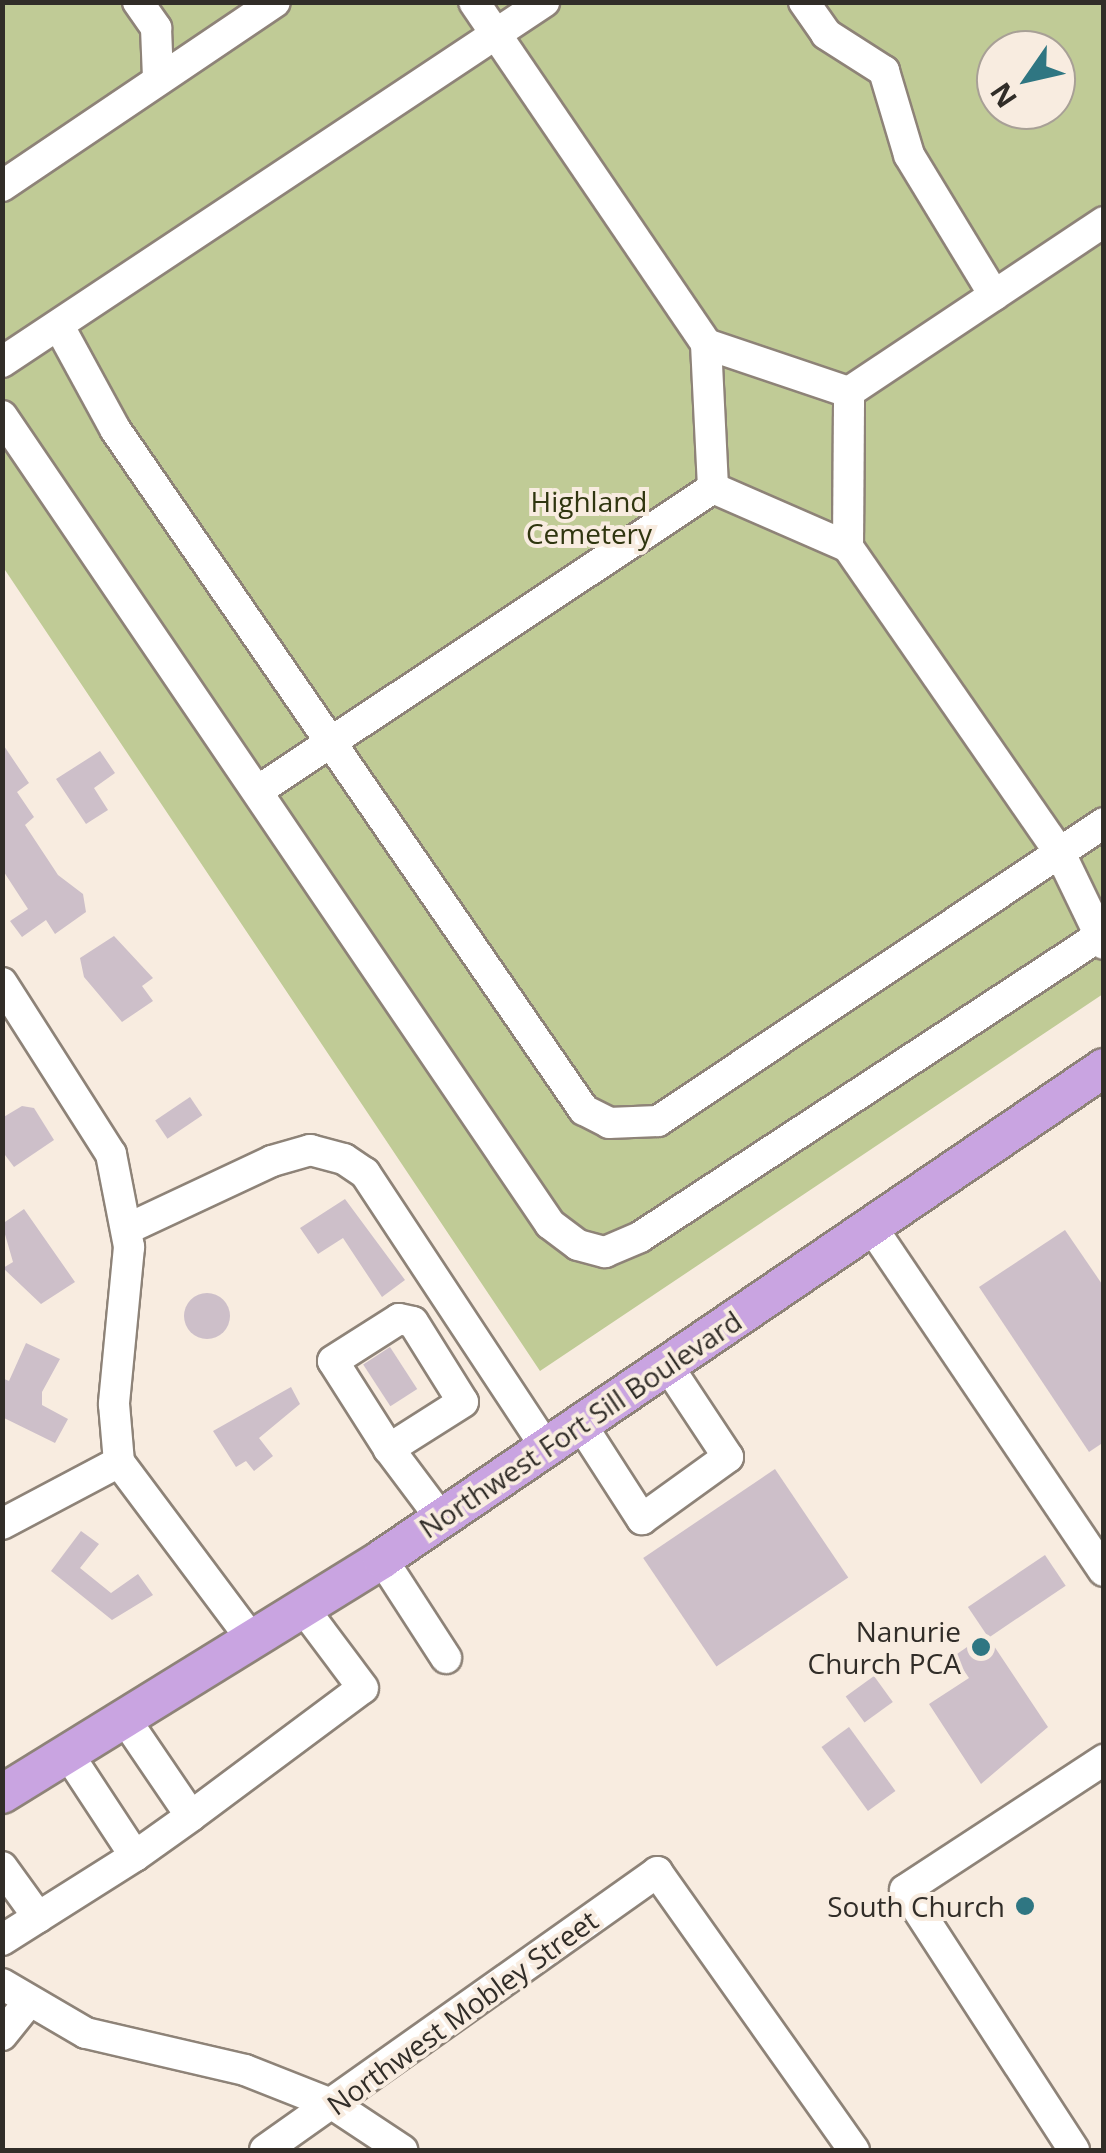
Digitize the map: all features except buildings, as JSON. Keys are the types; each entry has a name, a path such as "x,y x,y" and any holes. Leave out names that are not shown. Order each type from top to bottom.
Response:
{"main road":[{"name":"Northwest Fort Sill Boulevard","path":"2,1794 382,1559 1104,1068"},
{"name":"Northwest Fort Sill Boulevard","path":"2,1809 58,1760"}],"street":[{"path":"2,186 275,2"},
{"path":"474,2 706,344 713,488"},
{"path":"2,362 60,328 544,2"},
{"path":"804,2 826,34 884,71 909,155 994,295"},
{"path":"147,15 202,50"},
{"path":"147,15 158,78"},
{"path":"848,392 1104,222"},
{"path":"60,328 115,430 336,739 584,1110 609,1123 658,1122 1104,824"},
{"path":"706,344 848,392"},
{"path":"848,392 848,547"},
{"path":"2,416 550,1224 605,1252 1102,938 1060,853 848,547 713,488"},
{"path":"259,790 713,488"},
{"path":"2,983 111,1154 127,1228 114,1404 119,1462 253,1641"},
{"path":"127,1228 310,1150 365,1173 546,1448"},
{"path":"871,1226 1104,1571"},
{"path":"413,1322 448,1298"},
{"path":"389,1449 463,1402 413,1322 399,1318 333,1362 389,1449 440,1517"},
{"path":"448,1378 485,1354"},
{"path":"582,1426 642,1519 728,1457 667,1365"},
{"path":"2,1524 119,1462"},
{"path":"382,1559 446,1658"},
{"path":"2,1940 135,1856 363,1688 304,1609"},
{"path":"125,1719 191,1816"},
{"path":"58,1760 135,1856"},
{"path":"1074,2150 906,1890 1104,1760"},
{"path":"2,1867 38,1918"},
{"name":"Northwest Mobley Street","path":"265,2150 334,2105 657,1872 854,2150"},
{"path":"2,1984 27,2004 86,2033 245,2070 334,2105 402,2150"},
{"path":"2,2035 27,2004"}],"green space":[{"name":"Highland Cemetery","path":"2,3 1103,3 1103,994 540,1371 3,567"}],"place":[{"name":"Nanurie Church PCA","path":"981,1647"},
{"name":"South Church","path":"1025,1906"}]}
